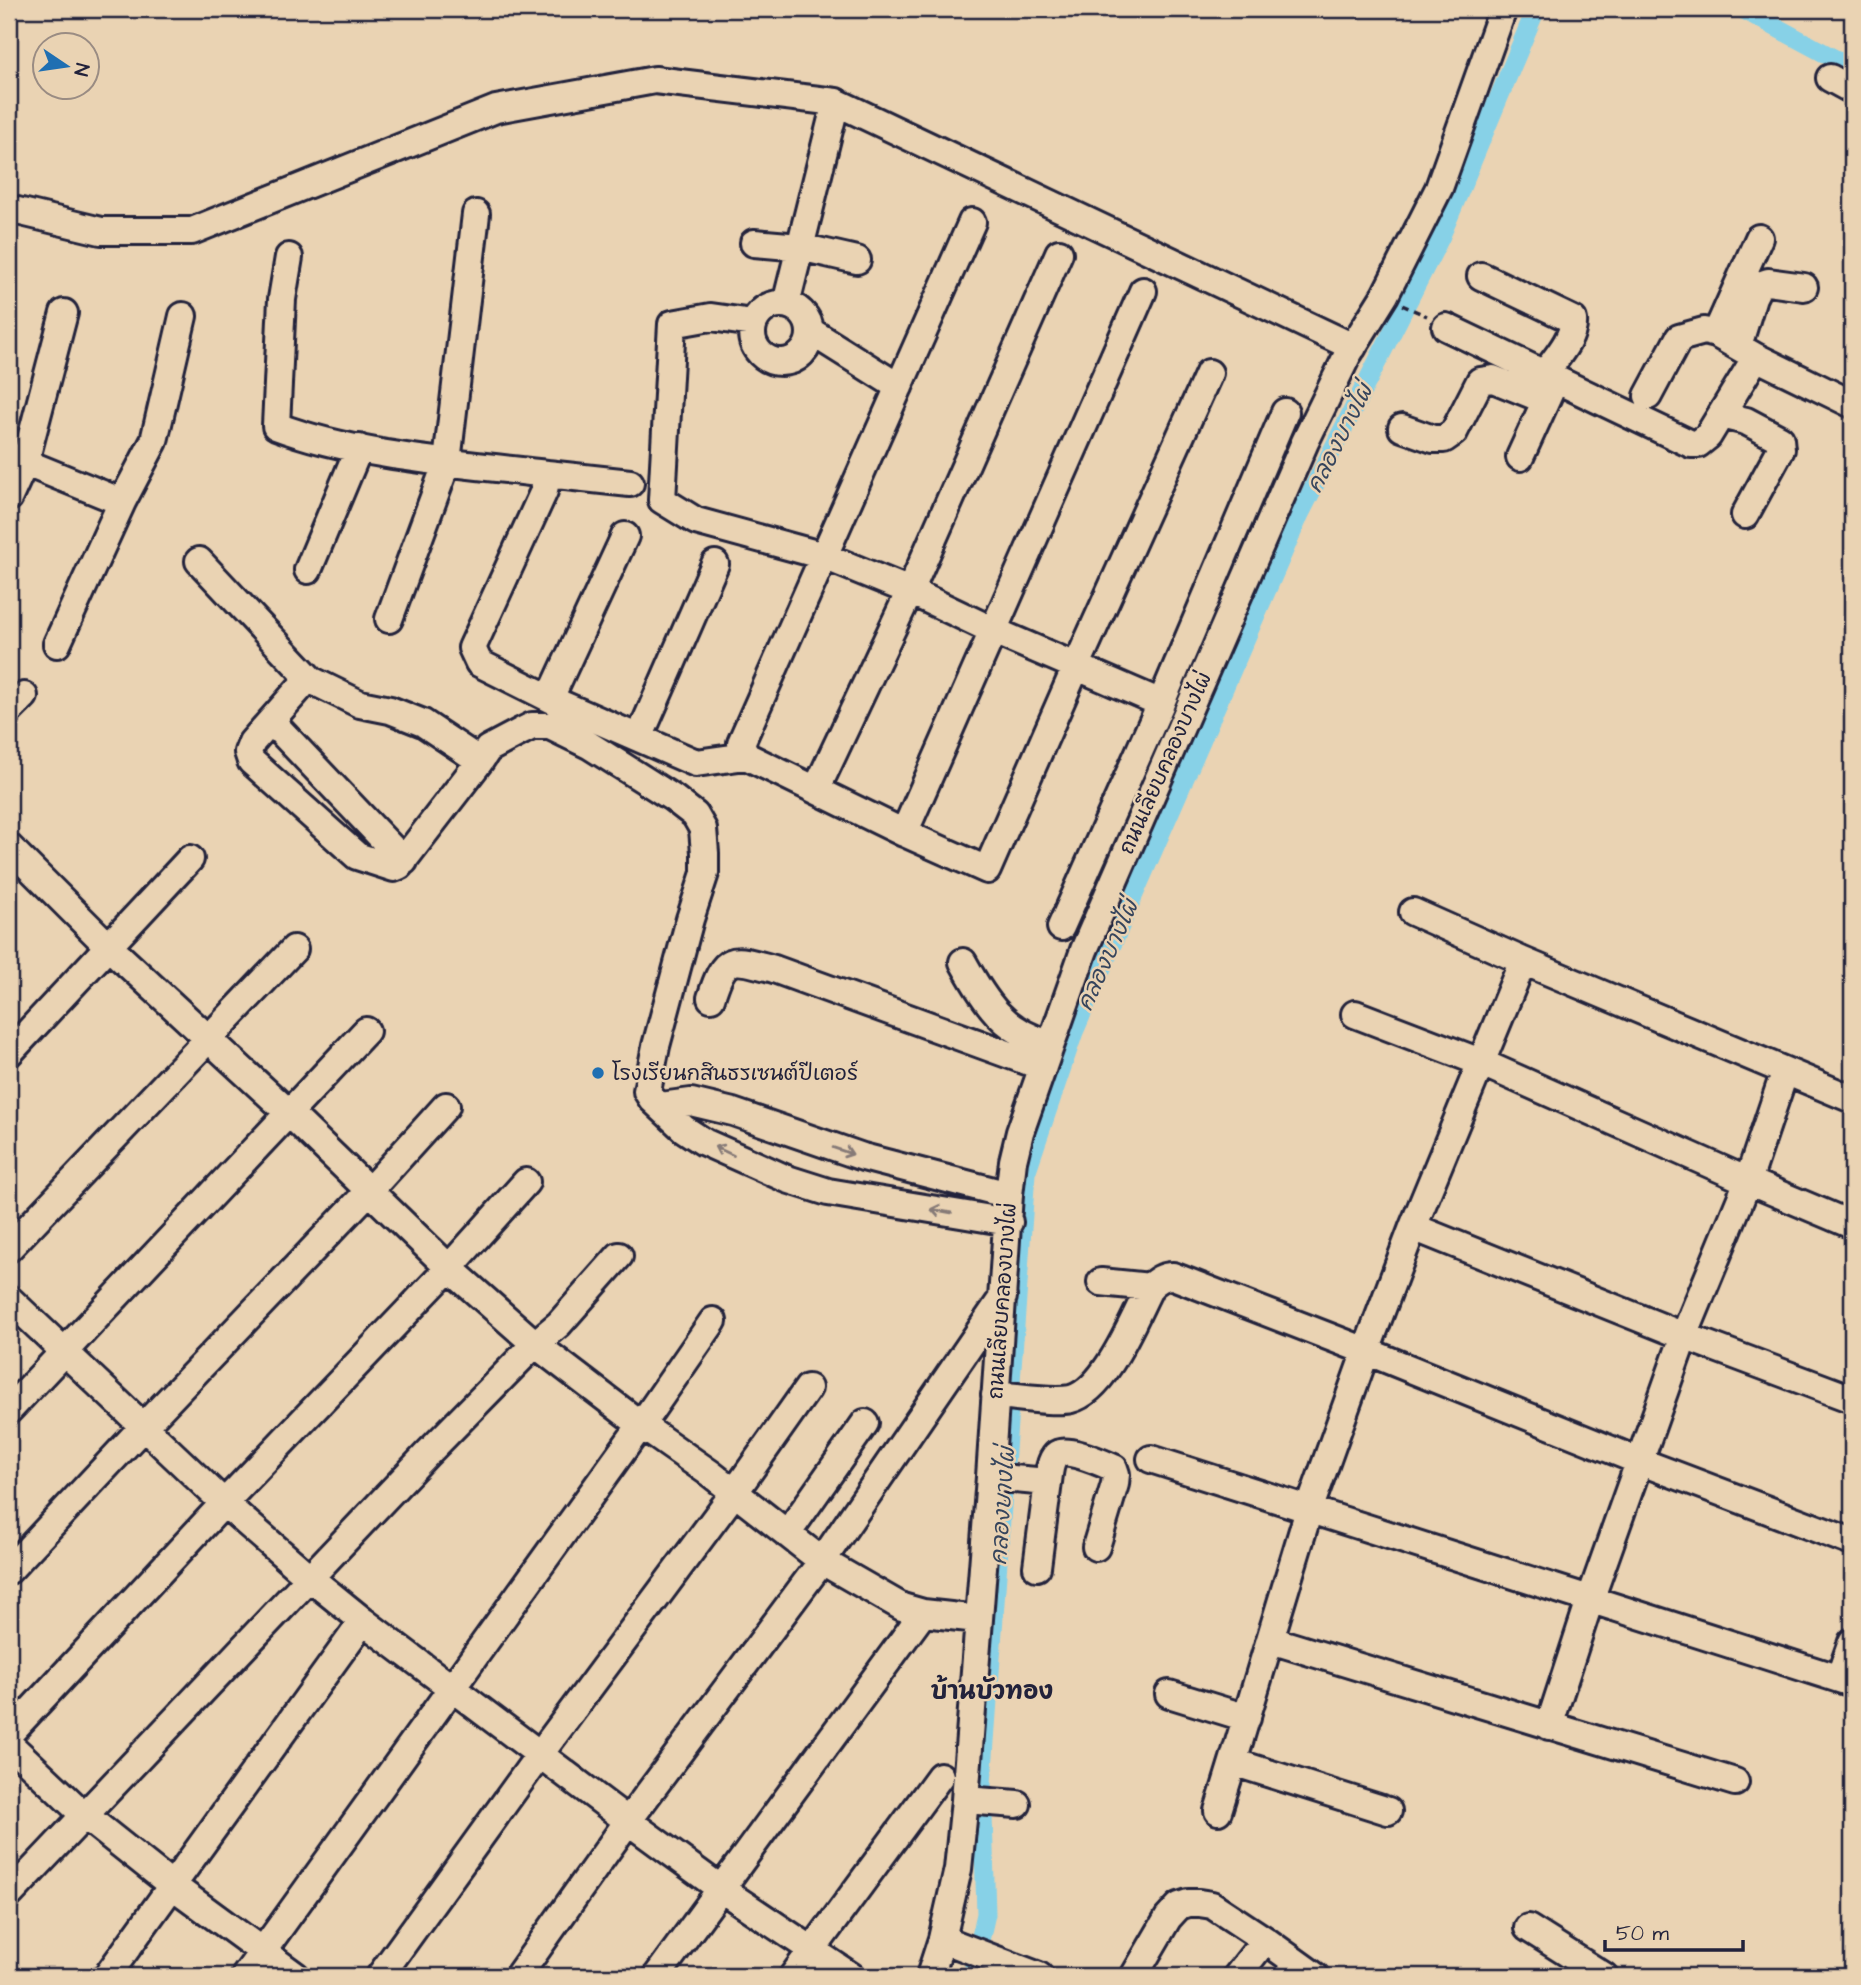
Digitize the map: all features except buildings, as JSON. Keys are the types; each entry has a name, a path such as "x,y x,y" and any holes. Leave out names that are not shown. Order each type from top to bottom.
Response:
{"street":[{"name":"ถนนเลียบคลองบางไผ่","path":"930,1976 953,1943 958,1868 988,1802 978,1619 1001,1395 1009,1195 1020,1132 1084,950 1305,442 1353,347 1385,295 1440,188 1503,9"},
{"path":"9,209 101,231 192,230 496,108 654,80 836,102 1353,347"},
{"path":"786,304 836,102"},
{"path":"389,619 447,462 477,214"},
{"path":"746,756 741,743 972,222"},
{"path":"1436,321 1548,384 1691,444 1698,444 1721,415 1759,238"},
{"path":"754,243 800,247 857,260"},
{"path":"816,790 910,591 1059,253"},
{"path":"289,257 282,299 276,426 305,436 407,457 630,483"},
{"path":"1481,276 1573,320 1570,336 1520,457"},
{"path":"1737,346 1759,285 1768,282 1804,287"},
{"path":"904,833 1143,291"},
{"path":"786,304 796,307 803,314 810,331 810,340 800,355 784,363 775,362 758,352 753,343 753,323 766,307 786,304"},
{"path":"9,497 17,459 64,313"},
{"path":"57,644 122,502 154,440 183,316"},
{"path":"753,323 711,317 672,324 662,500 696,521 824,556 910,591 994,631 1161,703"},
{"path":"810,331 900,387"},
{"path":"1648,396 1679,338 1704,331 1852,404"},
{"path":"547,474 544,491 472,648 479,663 696,763 746,756 987,870 1209,373"},
{"path":"1402,428 1433,439 1444,439 1454,432 1480,381 1493,379 1548,384"},
{"path":"1061,927 1161,703 1285,412"},
{"path":"1721,415 1746,421 1780,439 1781,449 1745,515"},
{"path":"308,570 359,448"},
{"path":"17,459 122,502"},
{"path":"550,698 625,536"},
{"path":"199,561 311,680 360,704 390,710 423,723 480,761"},
{"path":"639,738 715,564"},
{"path":"311,680 306,681 271,720 252,742 248,752 251,761 357,856 394,867 402,864 488,750 532,726 550,726 589,745 695,815 703,829 705,873 690,919 648,1081 647,1091 652,1099 684,1129 704,1142 787,1179 828,1192 1009,1222"},
{"path":"271,720 404,861"},
{"path":"9,847 109,947 289,1113 449,1268 535,1344 641,1425 711,1474 822,1561 902,1607 978,1619"},
{"path":"9,1053 190,859"},
{"path":"1413,912 1852,1099"},
{"path":"9,1248 294,949"},
{"path":"711,998 725,965 736,960 774,969 1047,1056"},
{"path":"1219,1811 1309,1510 1413,1227 1523,961"},
{"path":"963,962 981,994 1006,1024 1035,1040 1047,1056"},
{"path":"1355,1014 1480,1062 1852,1225"},
{"path":"9,1410 366,1031"},
{"path":"1549,1726 1590,1600 1684,1336 1748,1181 1786,1071"},
{"path":"661,1106 691,1102 733,1112 863,1157 1009,1195"},
{"path":"9,1570 369,1191 446,1105"},
{"path":"787,1179 799,1135"},
{"path":"9,1734 224,1503 449,1268 526,1182"},
{"path":"1413,1227 1684,1336 1852,1399"},
{"path":"9,1895 426,1455 585,1297 619,1256"},
{"path":"1001,1395 1054,1399 1069,1399 1081,1395 1095,1385 1107,1371 1150,1287 1157,1280 1168,1276 1178,1277 1639,1461 1852,1542"},
{"path":"1101,1282 1150,1287"},
{"path":"518,1976 628,1822 822,1561 1003,1296"},
{"path":"9,1299 224,1503 363,1621 628,1822 721,1889 851,1976"},
{"path":"245,1976 713,1321"},
{"path":"380,1976 808,1388"},
{"path":"787,1534 865,1423"},
{"path":"1037,1567 1044,1482 1058,1453 1075,1454 1114,1468 1115,1484 1096,1547"},
{"path":"1151,1458 1846,1681 1852,1642"},
{"path":"994,1478 1044,1482"},
{"path":"657,1976 923,1612"},
{"path":"107,1976 363,1621"},
{"path":"1271,1640 1735,1782"},
{"path":"1169,1694 1247,1718"},
{"path":"9,1744 84,1815 173,1886 296,1976"},
{"path":"1233,1762 1388,1811"},
{"path":"793,1976 940,1776"},
{"path":"1134,1976 1168,1918 1179,1906 1188,1903 1212,1905 1315,1976"},
{"path":"1528,1928 1604,1976"},
{"path":"1237,1976 1265,1940"},
{"path":"953,1943 1039,1976"}],"path":[{"path":"1396,302 1436,321"}],"waterway":[{"name":"คลองบางไผ่","path":"972,1976 986,1914 982,1783 1026,1173 1074,1032 1300,514 1440,238 1536,9"},
{"path":"1742,9 1852,68"}],"place":[{"name":"โรงเรียนกสินธรเซนต์ปีเตอร์","path":"598,1073"}],"district":[{"name":"บ้านบัวทอง","path":"992,1691"}]}
